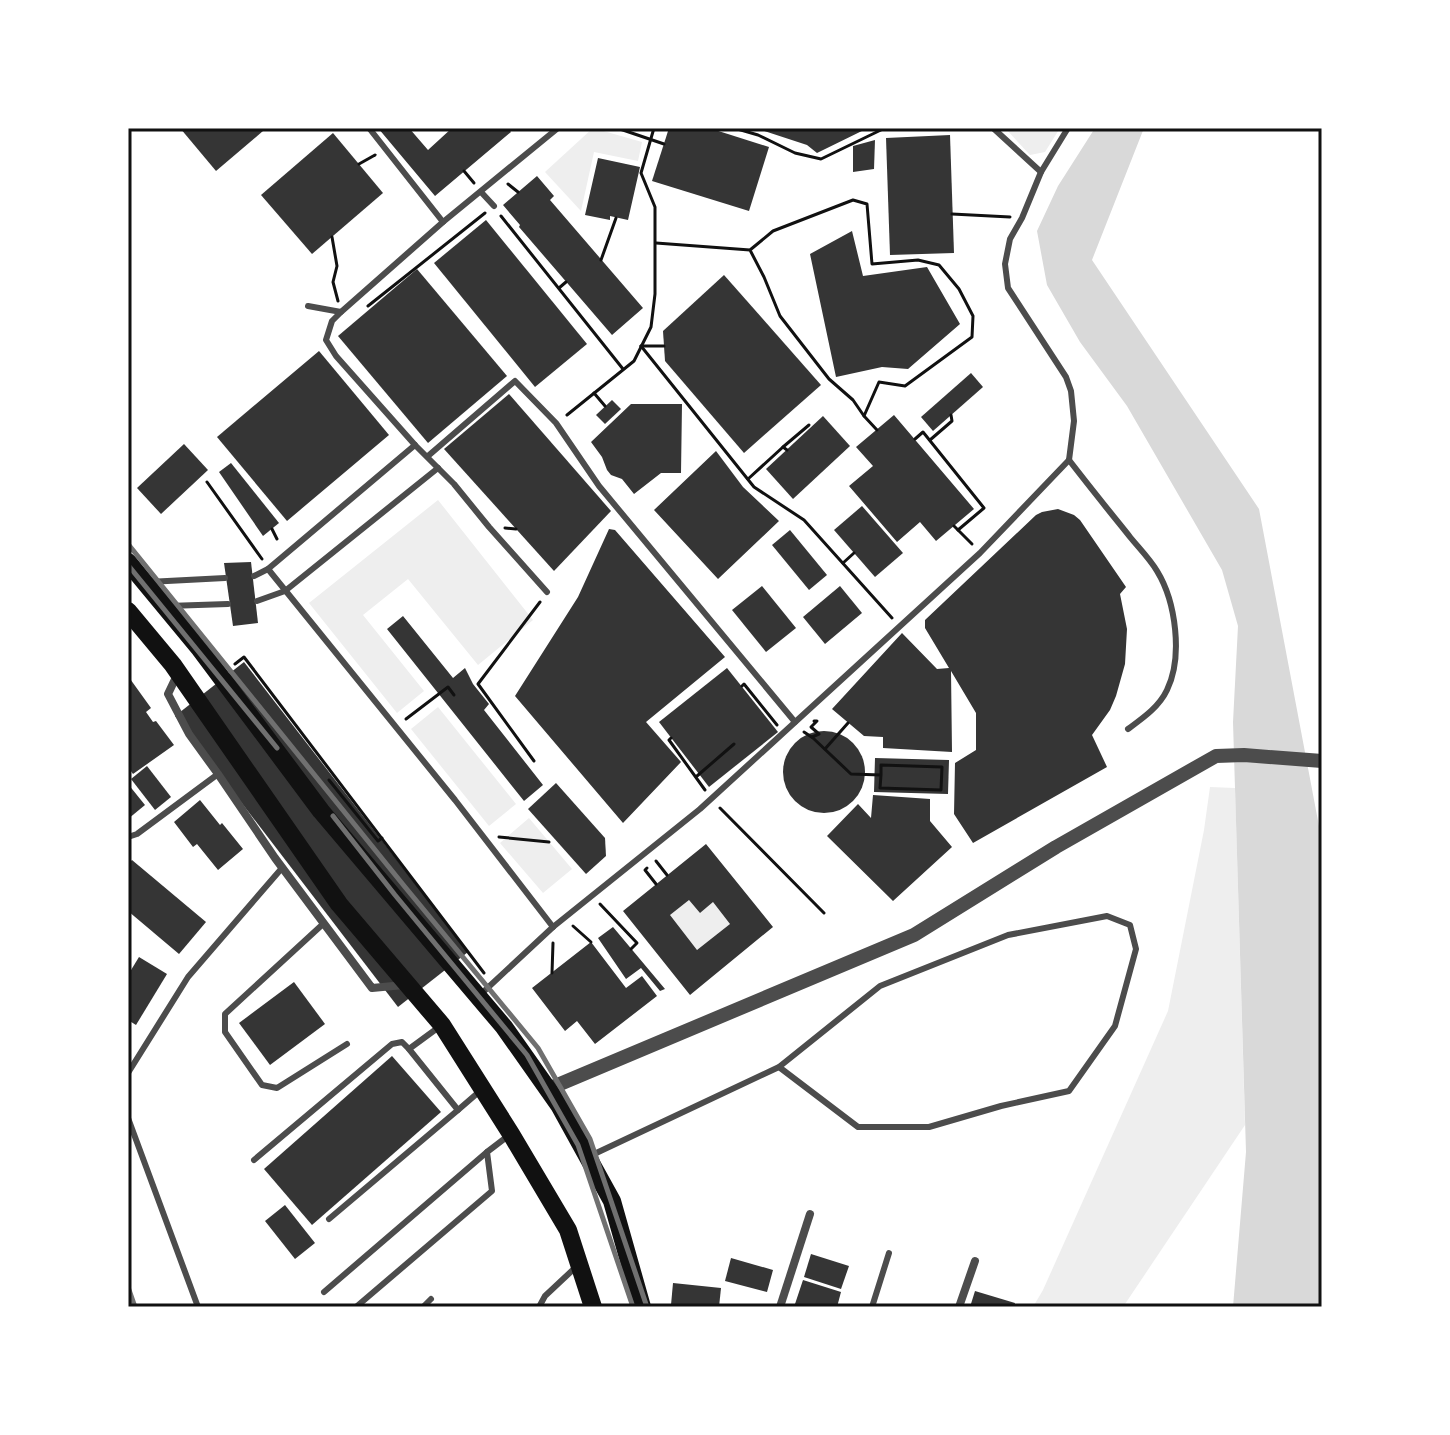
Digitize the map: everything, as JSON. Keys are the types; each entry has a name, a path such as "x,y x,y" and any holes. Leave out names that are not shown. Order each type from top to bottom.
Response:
{"highway":[{"path":"128,562 200,649 321,811 485,990 504,1027 559,1105 612,1201 642,1307"},
{"path":"128,611 178,673 339,904 442,1025 568,1230 593,1307"}],"street":[{"path":"178,673 168,694 189,734 323,924 372,988 409,985"},
{"path":"548,1089 914,935 1056,847 1216,756 1322,761"},
{"path":"780,1307 810,1214"},
{"path":"959,1307 975,1261"}],"lane":[{"path":"369,128 443,222"},
{"path":"547,592 326,340 332,321 341,312 443,222 558,128"},
{"path":"993,128 1041,172"},
{"path":"485,990 553,927 711,799 980,553 1069,460 1074,421 1071,391 1066,377 1008,288 1005,276 1010,239 1041,172 1068,128"},
{"path":"481,192 494,206"},
{"path":"308,306 341,312"},
{"path":"428,456 515,381 556,423 599,486 795,722"},
{"path":"254,576 268,569 415,445"},
{"path":"1069,460 1157,571 1170,597 1175,627 1174,672 1167,692 1156,707 1128,729"},
{"path":"257,601 285,591 438,468"},
{"path":"268,569 312,620 553,927"},
{"path":"144,582 225,578"},
{"path":"164,606 228,604"},
{"path":"128,837 137,834 218,774"},
{"path":"128,1073 188,977 282,868"},
{"path":"588,1157 779,1067 880,986 1008,935 1107,916 1130,925 1136,949 1115,1026 1069,1091 1001,1106 929,1127 858,1127 779,1067"},
{"path":"323,924 225,1014 225,1032 262,1085 277,1088 347,1044"},
{"path":"409,1049 442,1025"},
{"path":"254,1160 392,1044 402,1042 409,1049 458,1110"},
{"path":"329,1219 482,1089"},
{"path":"128,1118 198,1307"},
{"path":"324,1292 511,1134"},
{"path":"356,1307 492,1191 487,1152"},
{"path":"872,1307 889,1253"},
{"path":"539,1307 545,1296 579,1264"},
{"path":"423,1307 431,1299"}],"path":[{"path":"617,128 664,144"},
{"path":"564,417 634,361 651,327 655,294 655,207 641,173 654,128"},
{"path":"734,128 758,135 795,153 821,159 885,128"},
{"path":"359,164 385,149"},
{"path":"656,243 750,250 773,231 853,200 867,204 872,264 918,260 939,265 959,289 973,316 972,337 905,386 879,382 864,416"},
{"path":"361,312 494,206 623,369"},
{"path":"952,214 1022,218"},
{"path":"601,260 616,218"},
{"path":"332,237 337,266 333,282 341,312"},
{"path":"750,250 780,316 829,379 853,400 877,430"},
{"path":"559,288 566,282"},
{"path":"641,346 664,346"},
{"path":"641,346 754,487 804,520 900,626"},
{"path":"594,393 605,406"},
{"path":"930,440 952,421 951,415"},
{"path":"748,479 809,425"},
{"path":"915,439 923,432 984,508 958,530"},
{"path":"207,482 268,569"},
{"path":"954,526 980,553"},
{"path":"272,529 277,539"},
{"path":"843,563 854,553"},
{"path":"534,761 478,684 547,592"},
{"path":"219,676 244,657 382,838 485,990"},
{"path":"742,686 744,684 783,733"},
{"path":"396,726 448,687 454,695"},
{"path":"812,737 819,734 811,727 817,721"},
{"path":"825,749 848,723"},
{"path":"801,730 851,774 881,775"},
{"path":"671,738 669,740 711,799 824,913"},
{"path":"697,776 734,744"},
{"path":"881,765 942,767 941,790 880,788 881,775 881,765"},
{"path":"329,780 378,841 382,838"},
{"path":"483,836 549,842"},
{"path":"656,861 667,875"},
{"path":"645,870 656,884"},
{"path":"592,896 637,943 631,949"},
{"path":"565,918 591,942"},
{"path":"552,973 553,927"}],"shaded area":[{"path":"593,128 642,142 638,161 594,152 581,211 545,172"},
{"path":"1005,128 1060,128 1045,152 1030,155"},
{"path":"1095,128 1144,128 1092,260 1259,509 1322,842 1322,1307 1233,1307 1246,1152 1233,722 1238,626 1222,570 1127,406 1080,342 1047,285 1037,231 1058,186"},
{"path":"438,500 533,620 478,665 408,579 363,615 424,691 397,713 309,603"},
{"path":"438,707 516,804 489,826 411,729"},
{"path":"1210,787 1235,788 1245,1125 1123,1307 1033,1307 1168,1011"},
{"path":"529,818 572,869 543,893 500,843"},
{"path":"689,900 700,913 713,902 730,924 697,950 670,915"}],"building":[{"path":"180,128 261,128 263,131 216,171"},
{"path":"378,128 409,128 428,150 452,128 508,128 511,132 435,196"},
{"path":"669,128 709,128 769,147 749,211 652,181"},
{"path":"755,128 868,128 817,153 807,145"},
{"path":"333,133 383,193 312,254 261,195"},
{"path":"950,135 954,253 890,255 886,138"},
{"path":"875,140 874,169 853,172 853,146"},
{"path":"598,158 640,167 628,220 585,215"},
{"path":"537,176 554,196 550,200 643,308 612,335 503,205"},
{"path":"486,220 587,344 535,387 434,263"},
{"path":"852,231 863,276 927,267 960,324 908,369 882,367 836,377 810,254"},
{"path":"417,269 507,376 428,443 338,336"},
{"path":"724,275 821,385 744,453 665,361 663,331"},
{"path":"319,351 389,435 287,521 217,437"},
{"path":"971,373 983,387 933,431 921,417"},
{"path":"509,394 611,511 554,571 444,449"},
{"path":"612,400 621,409 605,424 596,415"},
{"path":"631,404 682,404 681,473 661,473 634,494 622,479 611,475 591,442"},
{"path":"894,415 974,509 936,541 920,522 897,542 849,486 873,466 856,447"},
{"path":"823,416 850,446 793,499 766,469"},
{"path":"184,444 208,470 161,514 137,488"},
{"path":"716,451 743,487 779,521 718,579 654,510"},
{"path":"231,463 279,523 263,536 219,472"},
{"path":"862,506 903,553 875,577 834,530"},
{"path":"1058,509 1080,520 1126,587 1120,594 1127,629 1125,664 1110,710 1092,735 1107,767 973,843 954,814 955,763 976,750 976,713 951,671 952,752 883,748 883,737 864,736 832,709 902,633 937,669 949,668 925,628 925,620 1036,515"},
{"path":"609,529 615,530 725,657 646,722 681,762 623,823 515,696 578,597"},
{"path":"790,530 827,575 809,590 772,545"},
{"path":"251,562 258,623 233,626 224,563"},
{"path":"762,586 796,628 766,652 732,610"},
{"path":"840,586 862,613 825,644 803,617"},
{"path":"403,616 453,678 465,668 489,704 484,710 543,785 524,801 387,629"},
{"path":"244,662 468,952 398,1007 175,716"},
{"path":"727,668 778,732 709,787 659,722"},
{"path":"128,676 151,708 146,712 174,745 133,774 128,767"},
{"path":"824,731 853,743 865,772 853,801 824,813 795,801 783,772 795,743"},
{"path":"875,758 949,760 948,794 874,792"},
{"path":"147,766 171,797 155,810 131,779"},
{"path":"556,783 605,838 606,856 586,874 528,809"},
{"path":"128,784 145,805 128,819"},
{"path":"873,795 930,799 930,821 952,847 893,901 827,836 858,804 871,818"},
{"path":"200,800 243,849 218,870 197,844 193,847 174,822"},
{"path":"706,844 773,927 690,995 623,911","holes":["689,900 700,913 713,902 730,924 697,950 670,915"]},
{"path":"132,860 206,922 179,954 128,911 128,864"},
{"path":"613,927 665,989 660,991 641,968 626,979 598,938"},
{"path":"591,942 626,988 642,976 657,996 595,1044 577,1021 565,1031 532,988"},
{"path":"139,957 167,974 136,1025 128,1020 128,975"},
{"path":"294,982 325,1024 270,1065 239,1023"},
{"path":"392,1056 441,1112 312,1225 264,1169"},
{"path":"285,1205 315,1243 295,1259 265,1221"},
{"path":"811,1254 849,1266 841,1289 804,1277"},
{"path":"731,1258 773,1270 767,1292 725,1281"},
{"path":"803,1280 841,1292 837,1307 794,1307"},
{"path":"673,1283 721,1288 719,1307 671,1305"},
{"path":"975,1291 1015,1303 1014,1307 970,1307"}],"railway":[{"path":"128,544 538,1048 590,1139 647,1307"},
{"path":"128,565 277,748"},
{"path":"333,816 527,1055 578,1145 633,1307"},
{"path":"128,1287 135,1307"}]}
